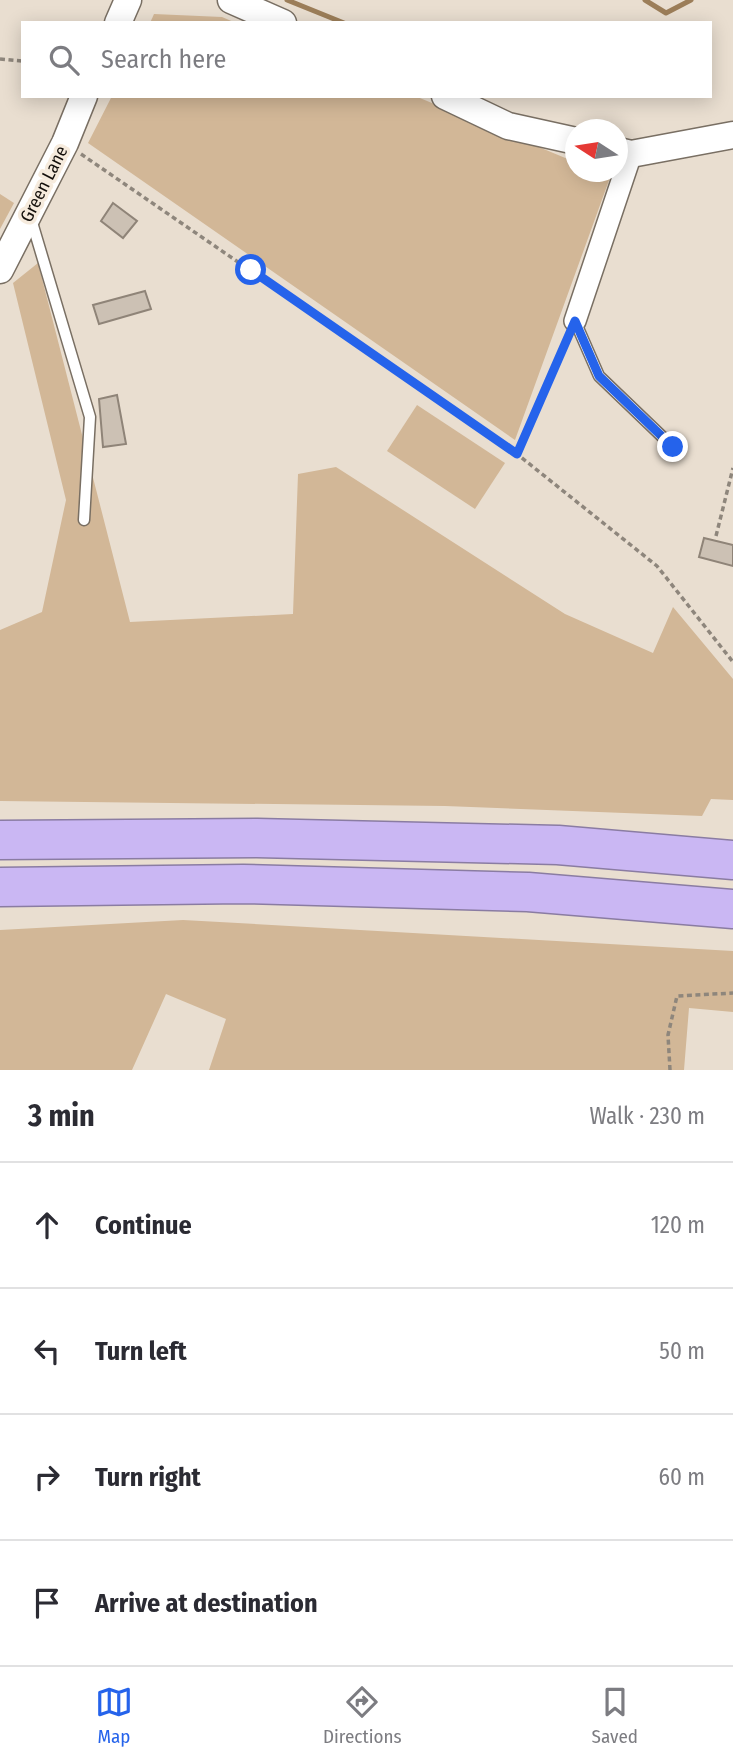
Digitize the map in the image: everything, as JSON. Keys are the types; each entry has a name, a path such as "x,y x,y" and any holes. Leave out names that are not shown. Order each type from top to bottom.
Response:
{"highway":[{"path":"0,840 257,838 558,845 733,860"},
{"path":"0,887 298,885 528,892 733,909"}],"street":[{"path":"119,21 128,0"},
{"path":"231,0 278,21"},
{"name":"Green Lane","path":"0,270 65,143 83,98"},
{"path":"449,98 508,126 565,139"},
{"path":"628,151 733,135"},
{"path":"575,321 615,182"}],"lane":[{"path":"29,213 90,417 84,520"},
{"path":"575,321 599,376 673,447"}],"path":[{"path":"0,59 21,61"},
{"path":"65,143 517,454 657,566 733,662"},
{"path":"517,454 575,321"},
{"path":"716,536 733,468"},
{"path":"670,1070 668,1035 677,996 733,993"}],"shaded area":[{"path":"154,14 222,17 231,21 151,21"},
{"path":"111,98 420,98 565,158 565,182 608,182 515,440 88,143"},
{"path":"0,194 14,203 0,229"},
{"path":"38,263 130,622 293,614 298,474 336,467 565,614 653,653 673,607 733,679 733,800 711,799 702,816 445,806 0,801 0,630 42,612 66,500 13,283"},
{"path":"417,405 505,463 475,509 387,451"},
{"path":"183,920 733,951 733,1012 689,1008 684,1070 209,1070 226,1019 166,994 132,1070 0,1070 0,930"}],"building":[{"path":"113,203 137,221 123,238 101,221"},
{"path":"145,291 151,309 99,324 93,305"},
{"path":"117,395 126,444 103,447 99,399"},
{"path":"704,538 733,545 733,566 699,557"}],"waterway":[{"path":"287,0 339,21"},
{"path":"645,0 666,13 691,0"}],"route":[{"path":"251,270 517,454 575,321 599,376 673,447"}]}
